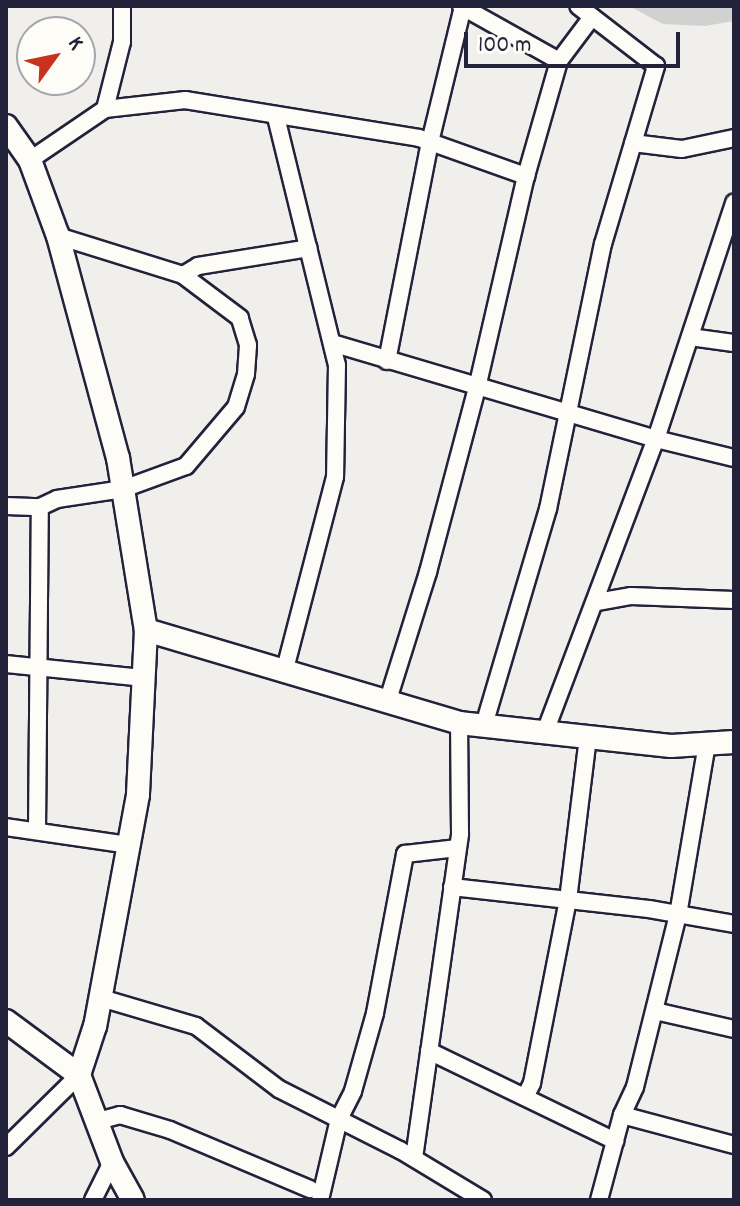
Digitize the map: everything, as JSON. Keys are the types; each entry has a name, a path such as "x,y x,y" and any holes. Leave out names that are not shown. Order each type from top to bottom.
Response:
{"street":[{"path":"105,109 122,42 122,6"},
{"path":"387,361 430,142 462,6 559,61"},
{"path":"484,725 548,509 603,244 656,66 578,6"},
{"path":"387,703 428,572 477,388 526,176 559,61 592,17"},
{"path":"30,160 105,109 185,100 430,142 526,176"},
{"path":"276,117 337,365 335,477 284,673"},
{"path":"6,126 30,160 58,236 123,489 146,630 138,795 101,998 79,1075 6,1147"},
{"path":"633,143 682,149 734,138"},
{"path":"545,732 597,602 656,439 734,203"},
{"path":"6,506 40,507 57,499 123,489 186,466 236,407 246,374 248,345 240,318 183,275 58,236"},
{"path":"183,275 198,266 309,248"},
{"path":"690,337 734,343"},
{"path":"332,343 477,388 734,458"},
{"path":"37,831 40,507"},
{"path":"597,602 631,596 734,600"},
{"path":"146,630 459,723 671,746 734,742"},
{"path":"6,664 144,678"},
{"path":"414,1158 458,848 459,723"},
{"path":"525,1097 532,1083 568,900 588,737"},
{"path":"599,1200 622,1115 635,1087 678,915 707,744"},
{"path":"6,827 129,845"},
{"path":"98,1121 120,1115 170,1130 315,1195 339,1119 353,1091 375,1013 405,854 458,848"},
{"path":"452,887 734,924"},
{"path":"101,998 196,1026 279,1089 414,1158 483,1200"},
{"path":"655,1011 734,1029"},
{"path":"6,1021 79,1075 112,1162 133,1200"},
{"path":"429,1051 615,1141"},
{"path":"622,1115 734,1145"},
{"path":"93,1200 112,1162"}],"shaded area":[{"path":"629,6 734,6 734,21 705,26 663,24"}]}
